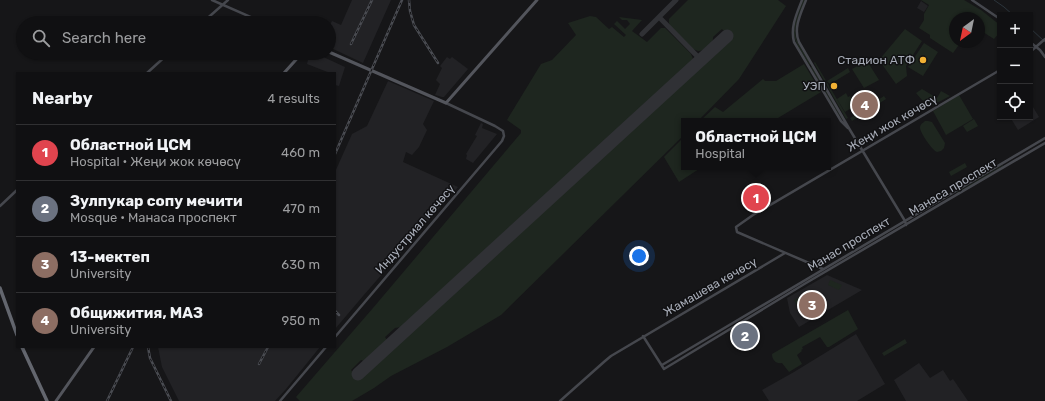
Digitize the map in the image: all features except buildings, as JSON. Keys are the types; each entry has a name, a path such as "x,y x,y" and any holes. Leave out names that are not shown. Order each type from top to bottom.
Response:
{"highway":[{"path":"0,288 16,331"},
{"path":"22,348 47,401"}],"main road":[{"path":"212,0 248,16"},
{"path":"210,16 228,0"},
{"path":"336,55 446,103 537,0"},
{"path":"802,0 792,32 794,42 840,121 850,130"},
{"path":"806,0 798,24 797,34 799,42 906,225"},
{"path":"972,0 997,18"},
{"path":"1033,50 1044,40"},
{"path":"1033,44 1040,50 1045,57"},
{"path":"148,72 161,60"},
{"path":"285,72 296,60"},
{"path":"809,68 812,65"},
{"name":"Жеңи жок көчөсү","path":"831,169 997,72"},
{"name":"Индустриал көчөсү","path":"336,336 498,146 504,136 503,131 495,126 446,103"},
{"name":"Манас проспект","path":"805,282 823,269 1045,138"},
{"name":"Манаса проспект","path":"662,365 664,369 771,305 793,289 854,256 1045,143"},
{"name":"Жеңи жок көчөсү","path":"785,253 737,232 736,229 753,215 829,170"},
{"path":"0,206 16,191"},
{"path":"852,252 854,256"},
{"path":"785,253 827,271"},
{"name":"Жамашева көчөсү","path":"560,401 605,361 644,336 785,253"},
{"path":"644,336 662,365 793,289"},
{"path":"56,401 93,348"},
{"path":"280,401 325,348"}],"shaded area":[{"path":"352,0 391,0 363,63 336,50 336,23 341,25"},
{"path":"688,0 778,0 786,6 739,79 701,118 681,118 681,138 501,315 447,347 391,376 352,401 300,401 296,397 521,133 521,130 507,120 541,64 552,60 576,35 568,23 590,16 596,17 609,29 612,27 624,37 626,35 614,24 617,21 625,29 630,24 627,20 622,20 619,17 642,20 632,31 647,42 661,28 665,28 691,54 693,59 401,327 395,328 385,337 387,340 364,361 361,360 351,370 359,379 732,38 726,30 724,31 722,29 713,37 711,44 701,51 698,51 693,49 670,26 669,19"},
{"path":"803,0 805,0 798,19 795,34 797,41 810,65 798,47 794,36 795,23"},
{"path":"921,0 964,0 984,12 949,12 949,48 957,48 953,53 930,38 930,35 919,28 924,20 924,14 929,5"},
{"path":"921,1 928,6 924,12 917,8"},
{"path":"985,13 997,23 997,36 994,39 985,33"},
{"path":"905,29 922,41 906,66 907,76 896,84 879,60"},
{"name":"Стадион АТФ","path":"924,43 938,52 923,76 908,67"},
{"path":"447,57 450,59 452,57 468,69 444,97 442,97 435,95 440,84 436,80 442,68 440,66"},
{"path":"308,60 330,60 345,67 339,86 336,85 336,72 327,72 307,64"},
{"path":"867,61 879,80 864,88 852,69"},
{"path":"815,62 848,118 846,119 814,63"},
{"path":"804,64 821,92 778,118 703,118 715,107 723,112 763,79 765,81 776,81"},
{"path":"812,67 843,120 842,120"},
{"path":"848,68 850,72 830,84 827,81"},
{"path":"388,81 434,101 423,124 427,130 419,147 412,155 406,152 403,162 458,187 336,328 336,170 352,134 367,126"},
{"path":"922,89 937,98 941,91 950,96 933,105 922,100 916,93"},
{"path":"846,93 856,105 845,112 837,99"},
{"path":"959,95 973,119 946,135 933,111"},
{"path":"884,96 886,99 852,121 850,118"},
{"path":"1033,107 1039,117 1018,130 1012,120 1033,120"},
{"path":"974,119 978,126 967,132 963,126"},
{"path":"925,121 932,122 945,143 944,148 941,151 935,151 922,134 920,127"},
{"path":"481,123 483,124 482,128 497,134 473,163 466,159 466,154 477,136 475,135"},
{"path":"681,140 681,170 697,170 679,182 664,157"},
{"path":"965,163 967,167 951,176 949,172"},
{"path":"1003,165 957,194 956,193"},
{"path":"827,275 862,290 799,327 790,313 787,298"},
{"path":"830,280 842,285 839,290 828,285"},
{"path":"803,295 808,304 799,309 794,300"},
{"path":"848,310 858,329 829,347 827,347 820,337 802,347 802,351 797,355 802,364 789,372 782,363 778,363 774,360 772,354"},
{"path":"856,334 885,384 857,401 769,401 762,390"},
{"path":"905,339 907,343 884,356 882,353"},
{"path":"158,348 319,348 275,401 179,401 162,367"},
{"path":"919,363 930,378 943,370 950,381 953,379 968,401 906,401 894,380"}],"waterway":[{"path":"994,0 1010,12"},
{"path":"1033,31 1045,42"}],"taxiway":[{"path":"642,34 676,0"},
{"path":"659,17 701,60"}],"runway":[{"path":"358,374 727,36"}],"railway":[{"path":"351,44 372,0"},
{"path":"336,152 402,0"},
{"path":"409,0 414,25 438,63"},
{"path":"336,312 339,315"},
{"path":"107,401 133,348"},
{"path":"148,348 150,358 171,401"},
{"path":"259,364 267,348"}],"place":[{"name":"Стадион АТФ","path":"923,60"},
{"name":"УЭП","path":"834,86"},
{"name":"Общижития, МАЗ","path":"865,105"},
{"name":"Областной ЦСМ","path":"756,198"},
{"name":"13-мектеп","path":"812,305"},
{"name":"Зулпукар сопу мечити","path":"745,336"}]}
